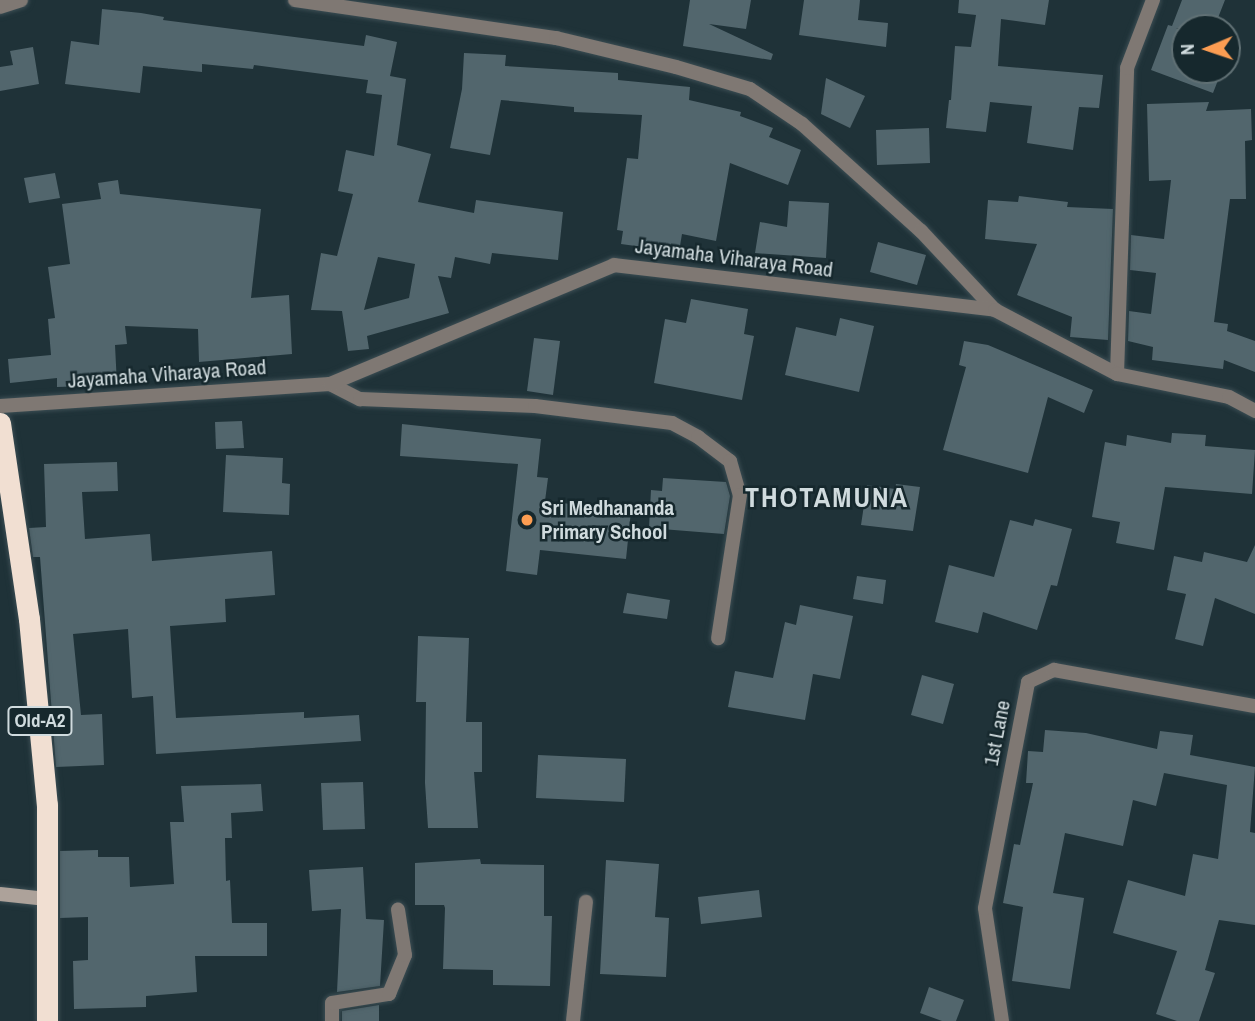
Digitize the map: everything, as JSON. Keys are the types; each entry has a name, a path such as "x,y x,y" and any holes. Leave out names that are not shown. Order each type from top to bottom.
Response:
{"highway":[{"name":"Old-A2","path":"0,423 29,619 47,805 47,1021"}],"main road":[{"path":"0,894 47,900"}],"street":[{"path":"0,7 21,0"},
{"path":"295,0 556,38 676,67 750,89 802,124 921,231 995,310"},
{"path":"1117,374 1127,68 1153,0"},
{"name":"Jayamaha Viharaya Road","path":"0,406 330,384 614,265 995,310 1117,374 1228,397 1255,411"},
{"path":"330,384 360,399 535,407 672,423 698,437 730,461 740,495 718,638"},
{"name":"1st Lane","path":"1002,1021 985,908 1028,682 1054,670 1255,706"},
{"path":"573,1021 586,902"},
{"path":"332,1021 332,1003 389,994 405,955 398,910"}],"building":[{"path":"690,0 751,0 746,29 709,24 773,54 771,60 683,46"},
{"path":"804,0 860,0 858,20 888,23 886,47 799,35"},
{"path":"959,0 1049,0 1045,25 1001,19 998,66 1103,75 1099,108 1079,107 1073,150 1027,143 1032,106 990,102 986,132 946,128 955,46 971,47 976,15 958,13"},
{"path":"1182,0 1225,0 1220,14 1177,14"},
{"path":"102,9 164,17 163,20 364,46 366,35 397,42 390,76 406,79 397,145 431,154 418,202 474,213 476,200 563,212 558,260 492,253 490,264 455,257 451,278 438,276 449,313 367,336 369,349 348,351 342,311 311,310 321,253 337,256 353,194 338,191 346,150 374,156 382,95 366,93 368,80 254,65 253,69 202,64 202,72 143,66 140,93 65,84 71,41 99,45","holes":["378,257 415,264 409,298 364,310"]},
{"path":"1168,25 1171,26 1171,77 1151,70"},
{"path":"33,47 39,84 0,91 0,67 13,65 10,51"},
{"path":"464,53 506,55 505,66 618,73 618,80 690,87 689,100 741,112 740,116 773,128 769,137 801,150 788,185 730,163 716,241 682,234 679,252 621,244 623,231 617,230 627,158 638,159 642,115 574,112 574,107 501,100 490,155 450,148 462,89"},
{"path":"826,78 865,96 850,128 821,114"},
{"path":"1189,84 1217,84 1213,93"},
{"path":"1209,102 1206,111 1251,109 1252,140 1245,141 1246,199 1230,199 1214,322 1228,324 1227,331 1255,341 1255,372 1224,360 1223,369 1152,360 1153,347 1128,341 1129,311 1151,314 1156,273 1130,270 1131,235 1164,239 1171,180 1149,181 1147,104"},
{"path":"929,128 930,163 877,165 876,130"},
{"path":"55,173 60,198 29,203 24,178"},
{"path":"118,180 120,194 261,209 251,298 289,295 292,354 199,362 198,329 125,326 127,344 115,345 117,385 57,387 57,378 10,383 8,359 51,355 48,319 55,318 48,267 70,264 62,204 101,199 98,183"},
{"path":"1019,196 1068,202 1067,207 1113,209 1108,340 1070,337 1072,317 1017,295 1037,244 985,239 988,200 1018,202"},
{"path":"789,201 829,203 826,258 755,253 760,222 787,227"},
{"path":"878,242 926,255 917,285 870,272"},
{"path":"691,299 748,309 744,334 754,336 742,400 654,383 665,319 686,323"},
{"path":"840,318 874,326 859,392 785,375 796,327 836,336"},
{"path":"534,338 560,341 553,395 527,391"},
{"path":"964,341 988,345 1093,390 1084,413 1048,397 1028,473 943,450 966,367 959,365"},
{"path":"242,421 244,448 216,449 215,422"},
{"path":"402,424 541,439 537,477 548,478 545,501 631,511 626,559 540,550 537,575 506,571 518,464 400,456"},
{"path":"1172,433 1206,435 1205,446 1255,450 1252,494 1165,487 1154,550 1116,543 1120,522 1092,517 1105,442 1126,446 1127,435 1171,443"},
{"path":"226,455 283,458 282,483 290,484 289,515 223,512"},
{"path":"117,462 118,491 82,492 85,539 150,534 152,561 272,551 275,595 225,599 226,622 170,626 176,718 304,712 304,718 359,715 361,741 156,754 153,696 132,698 128,629 73,634 81,715 102,714 104,765 56,767 40,557 33,557 29,528 46,527 44,464"},
{"path":"663,478 726,482 730,496 724,534 649,528 651,490 662,491"},
{"path":"896,484 920,487 913,531 861,525 867,485 895,489"},
{"path":"1035,519 1072,529 1057,586 1051,585 1037,630 983,612 978,633 935,622 949,565 994,577 1010,520 1033,526"},
{"path":"1255,545 1255,614 1215,598 1203,646 1175,639 1186,594 1167,590 1174,556 1202,562 1204,552 1247,562"},
{"path":"857,576 886,580 883,604 853,599"},
{"path":"627,593 670,600 667,619 623,613"},
{"path":"800,605 853,616 840,679 813,674 805,720 728,707 735,671 773,678 785,622 796,625"},
{"path":"418,636 469,638 466,722 482,722 482,772 474,772 478,828 428,828 425,783 426,702 416,702"},
{"path":"922,675 954,684 943,724 911,715"},
{"path":"1045,730 1086,733 1157,749 1160,731 1193,735 1190,755 1255,767 1250,832 1255,833 1255,925 1219,920 1205,970 1215,973 1199,1021 1177,1021 1156,1014 1177,951 1113,933 1128,880 1185,896 1193,854 1218,859 1227,785 1164,773 1156,806 1133,800 1123,846 1065,833 1053,893 1084,898 1070,989 1012,981 1023,907 1003,903 1014,844 1020,845 1033,783 1026,783 1028,751 1043,752"},
{"path":"538,755 626,759 624,802 536,798"},
{"path":"363,782 365,829 323,830 321,783"},
{"path":"261,784 263,811 231,813 232,838 225,838 226,881 230,880 232,923 267,923 267,956 195,956 197,992 146,996 146,1007 74,1009 73,961 88,960 88,917 60,918 60,851 98,850 98,857 129,857 130,887 174,884 170,822 184,822 181,786"},
{"path":"480,859 481,864 544,865 544,916 552,916 550,986 493,985 493,970 443,969 445,908 444,905 415,905 415,863"},
{"path":"606,860 659,864 655,917 669,918 666,977 600,974"},
{"path":"363,867 366,919 384,920 380,986 337,992 341,909 312,911 309,870"},
{"path":"759,890 762,917 701,924 698,897"},
{"path":"929,987 964,1000 956,1021 942,1021 920,1013"},
{"path":"379,1005 379,1021 342,1021 342,1011"}],"place":[{"name":"Sri Medhananda Primary School","path":"527,520"}],"district":[{"name":"THOTAMUNA","path":"827,497"}]}
